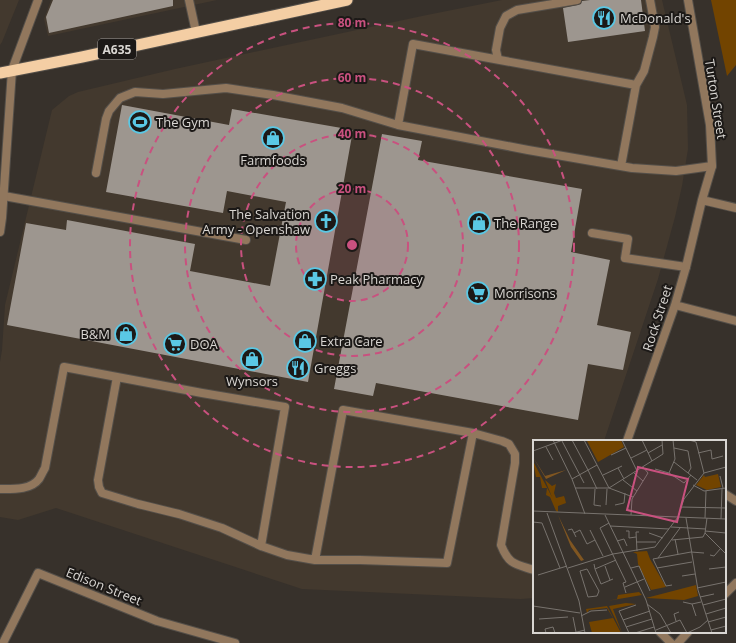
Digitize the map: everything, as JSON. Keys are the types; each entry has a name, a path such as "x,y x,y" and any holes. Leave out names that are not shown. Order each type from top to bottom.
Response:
{"highway":[{"name":"A635","path":"0,73 347,0"}],"street":[{"path":"0,231 4,196 12,70 38,0"},
{"path":"189,0 196,32"},
{"path":"498,59 496,50 500,28 506,16 517,10 576,0"},
{"path":"621,166 636,85 644,71 653,37 654,27 650,0"},
{"name":"Turton Street","path":"688,0 710,125 712,166 702,200"},
{"path":"398,125 413,44 636,85"},
{"path":"96,173 106,119 109,111 120,98 135,92 163,94 226,88 342,108 398,125 632,168 676,171 712,166"},
{"path":"4,196 246,240"},
{"path":"702,200 736,208"},
{"name":"Rock Street","path":"627,440 675,305 702,200"},
{"path":"592,233 628,239 625,258 686,267"},
{"path":"675,305 736,321"},
{"path":"0,489 32,486 38,480 45,468 64,366 202,393 285,407 261,546"},
{"path":"117,377 98,480 102,493 179,514 222,528 261,546 287,554 315,560 448,563 473,434"},
{"path":"315,560 343,410 473,434 509,444 514,454 515,462 501,545 505,557 514,564 533,570"},
{"path":"726,495 736,501"},
{"name":"Edison Street","path":"3,643 38,573 157,621 235,643"},
{"path":"726,593 736,583"},
{"path":"661,633 671,643"},
{"path":"678,643 687,633"}],"shaded area":[{"path":"0,0 19,0 0,45"},
{"path":"51,0 217,0 48,36 44,19"},
{"path":"502,0 662,0 687,105 688,149 675,217 658,279 604,440 533,440 533,598 521,599 302,589 56,508 18,520 0,517 0,362 5,305 52,110 69,96 78,92 175,69"},
{"path":"711,0 736,0 736,65 727,76"}],"building":[{"path":"53,0 173,0 173,6 49,33 46,17"},
{"name":"McDonald's","path":"641,0 645,31 568,42 563,8 578,5 581,4 582,1"},
{"path":"122,105 229,125 232,109 353,130 308,382 7,325 26,223 66,230 67,220 195,244 190,271 270,286 286,202 227,191 223,213 106,192"},
{"name":"Morrisons","path":"382,134 422,141 418,160 582,189 571,252 610,260 597,325 631,332 623,370 588,364 578,420 376,383 373,396 334,389"}],"place":[{"name":"McDonald's","path":"604,18"},
{"name":"The Gym","path":"140,122"},
{"name":"Farmfoods","path":"273,138"},
{"name":"The Salvation Army - Openshaw","path":"326,221"},
{"name":"The Range","path":"479,223"},
{"name":"Peak Pharmacy","path":"315,279"},
{"name":"Morrisons","path":"478,293"},
{"name":"B&M","path":"126,334"},
{"name":"Extra Care","path":"305,341"},
{"name":"DOA","path":"175,344"},
{"name":"Wynsors","path":"252,359"},
{"name":"Greggs","path":"298,368"}]}
